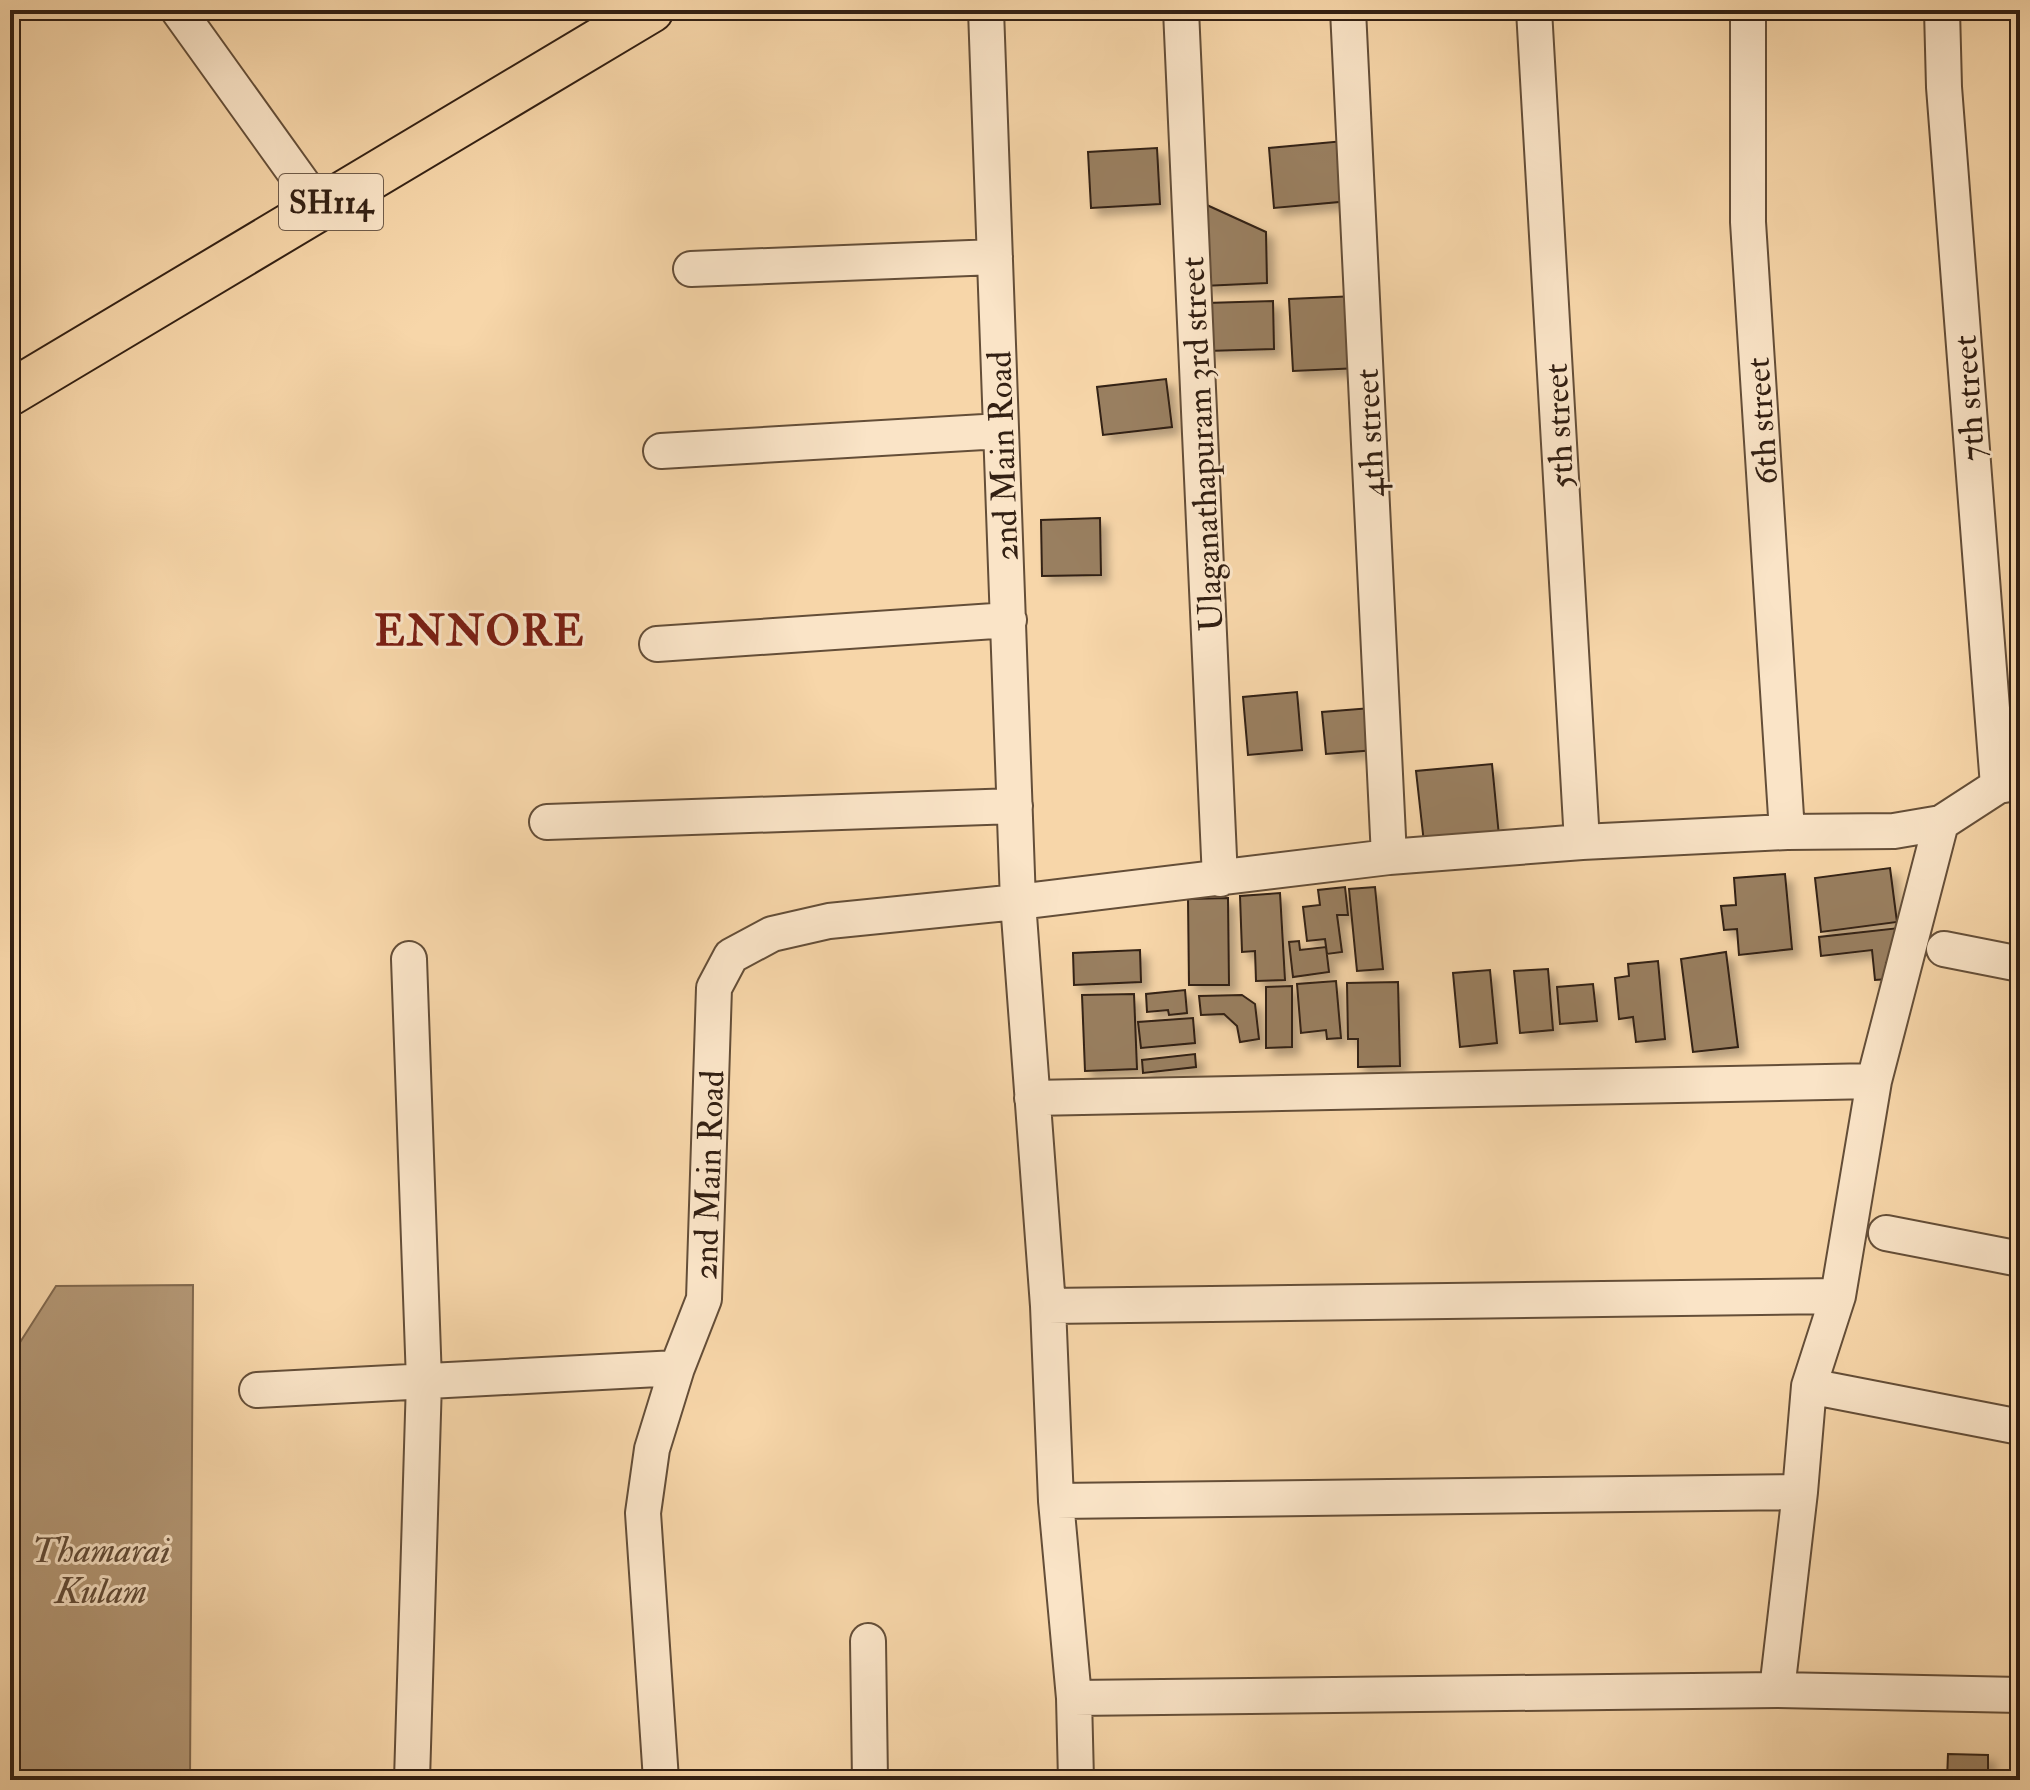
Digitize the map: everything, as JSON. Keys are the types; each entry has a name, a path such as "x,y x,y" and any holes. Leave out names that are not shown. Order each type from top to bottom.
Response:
{"main road":[{"name":"SH114","path":"10,393 651,10"}],"street":[{"path":"178,10 320,208"},
{"name":"2nd Main Road","path":"986,10 1018,902 1048,1306 1056,1501 1074,1698 1076,1780"},
{"name":"Ulaganathapuram 3rd street","path":"1181,10 1220,879"},
{"name":"4th street","path":"1348,10 1389,857"},
{"name":"5th street","path":"1534,10 1582,842"},
{"name":"6th street","path":"1748,10 1748,222 1787,832"},
{"name":"7th street","path":"1942,10 1944,87 2009,784"},
{"path":"691,269 995,257"},
{"path":"661,451 1001,431"},
{"path":"657,644 1009,620"},
{"path":"1018,902 1389,857 1582,842 1787,832 1894,831 1941,823 2009,784"},
{"path":"547,822 1015,806"},
{"path":"1777,1690 1809,1386 1838,1296 1874,1081 1941,823"},
{"name":"2nd Main Road","path":"661,1780 643,1513 652,1449 677,1368 704,1299 714,988 731,956 772,934 829,921 1018,902"},
{"path":"1944,949 2020,964"},
{"path":"409,959 424,1381 412,1780"},
{"path":"1032,1098 1874,1081"},
{"path":"1886,1233 2020,1259"},
{"path":"1048,1306 1838,1296"},
{"path":"257,1390 677,1368"},
{"path":"1809,1386 2020,1427"},
{"path":"1056,1501 1800,1492"},
{"path":"868,1641 870,1780"},
{"path":"1074,1698 1777,1690 2020,1695"}],"water":[{"name":"Thamarai Kulam","path":"193,1285 190,1780 10,1780 10,1358 56,1286"}],"building":[{"path":"1344,141 1350,201 1274,208 1269,148"},
{"path":"1157,148 1160,204 1091,208 1088,152"},
{"path":"1198,201 1266,232 1267,283 1203,286"},
{"path":"1356,296 1360,368 1293,371 1289,299"},
{"path":"1273,301 1274,349 1207,351 1206,303"},
{"path":"1166,379 1172,427 1103,435 1097,387"},
{"path":"1100,518 1101,575 1042,576 1041,520"},
{"path":"1297,692 1302,750 1248,755 1243,697"},
{"path":"1371,708 1375,750 1326,754 1322,712"},
{"path":"1492,764 1499,836 1424,843 1416,771"},
{"path":"1890,868 1897,922 1821,932 1815,878"},
{"path":"1785,874 1792,949 1739,955 1737,929 1724,930 1721,906 1736,905 1734,878"},
{"path":"1345,887 1348,915 1337,915 1342,952 1327,954 1325,939 1307,941 1303,907 1320,905 1318,890"},
{"path":"1375,887 1383,969 1357,971 1349,889"},
{"path":"1280,893 1285,980 1256,981 1255,951 1242,952 1240,896"},
{"path":"1228,898 1229,985 1189,985 1188,899"},
{"path":"1899,928 1903,961 1886,963 1888,979 1875,980 1872,950 1821,956 1819,937"},
{"path":"1299,941 1300,950 1326,947 1329,972 1293,977 1289,942"},
{"path":"1140,950 1141,982 1074,985 1073,953"},
{"path":"1726,952 1738,1047 1693,1052 1681,959"},
{"path":"1658,961 1665,1039 1636,1042 1633,1017 1619,1019 1615,978 1629,976 1628,964"},
{"path":"1548,969 1553,1030 1520,1033 1514,971"},
{"path":"1490,970 1497,1043 1460,1047 1453,973"},
{"path":"1336,981 1341,1038 1327,1039 1326,1030 1301,1033 1297,984"},
{"path":"1398,982 1400,1066 1358,1067 1358,1039 1348,1039 1347,983"},
{"path":"1593,984 1597,1021 1560,1024 1557,987"},
{"path":"1292,986 1292,1047 1266,1048 1266,987"},
{"path":"1185,990 1187,1013 1169,1015 1168,1010 1147,1012 1146,994"},
{"path":"1134,994 1137,1069 1085,1071 1082,995"},
{"path":"1242,995 1255,1004 1259,1039 1240,1042 1237,1026 1224,1014 1201,1015 1199,996"},
{"path":"1193,1018 1195,1043 1141,1048 1138,1022"},
{"path":"1195,1054 1196,1067 1143,1073 1142,1060"},
{"path":"1948,1754 1988,1755 1988,1780 1947,1780"}],"district":[{"name":"ENNORE","path":"480,630"}]}
